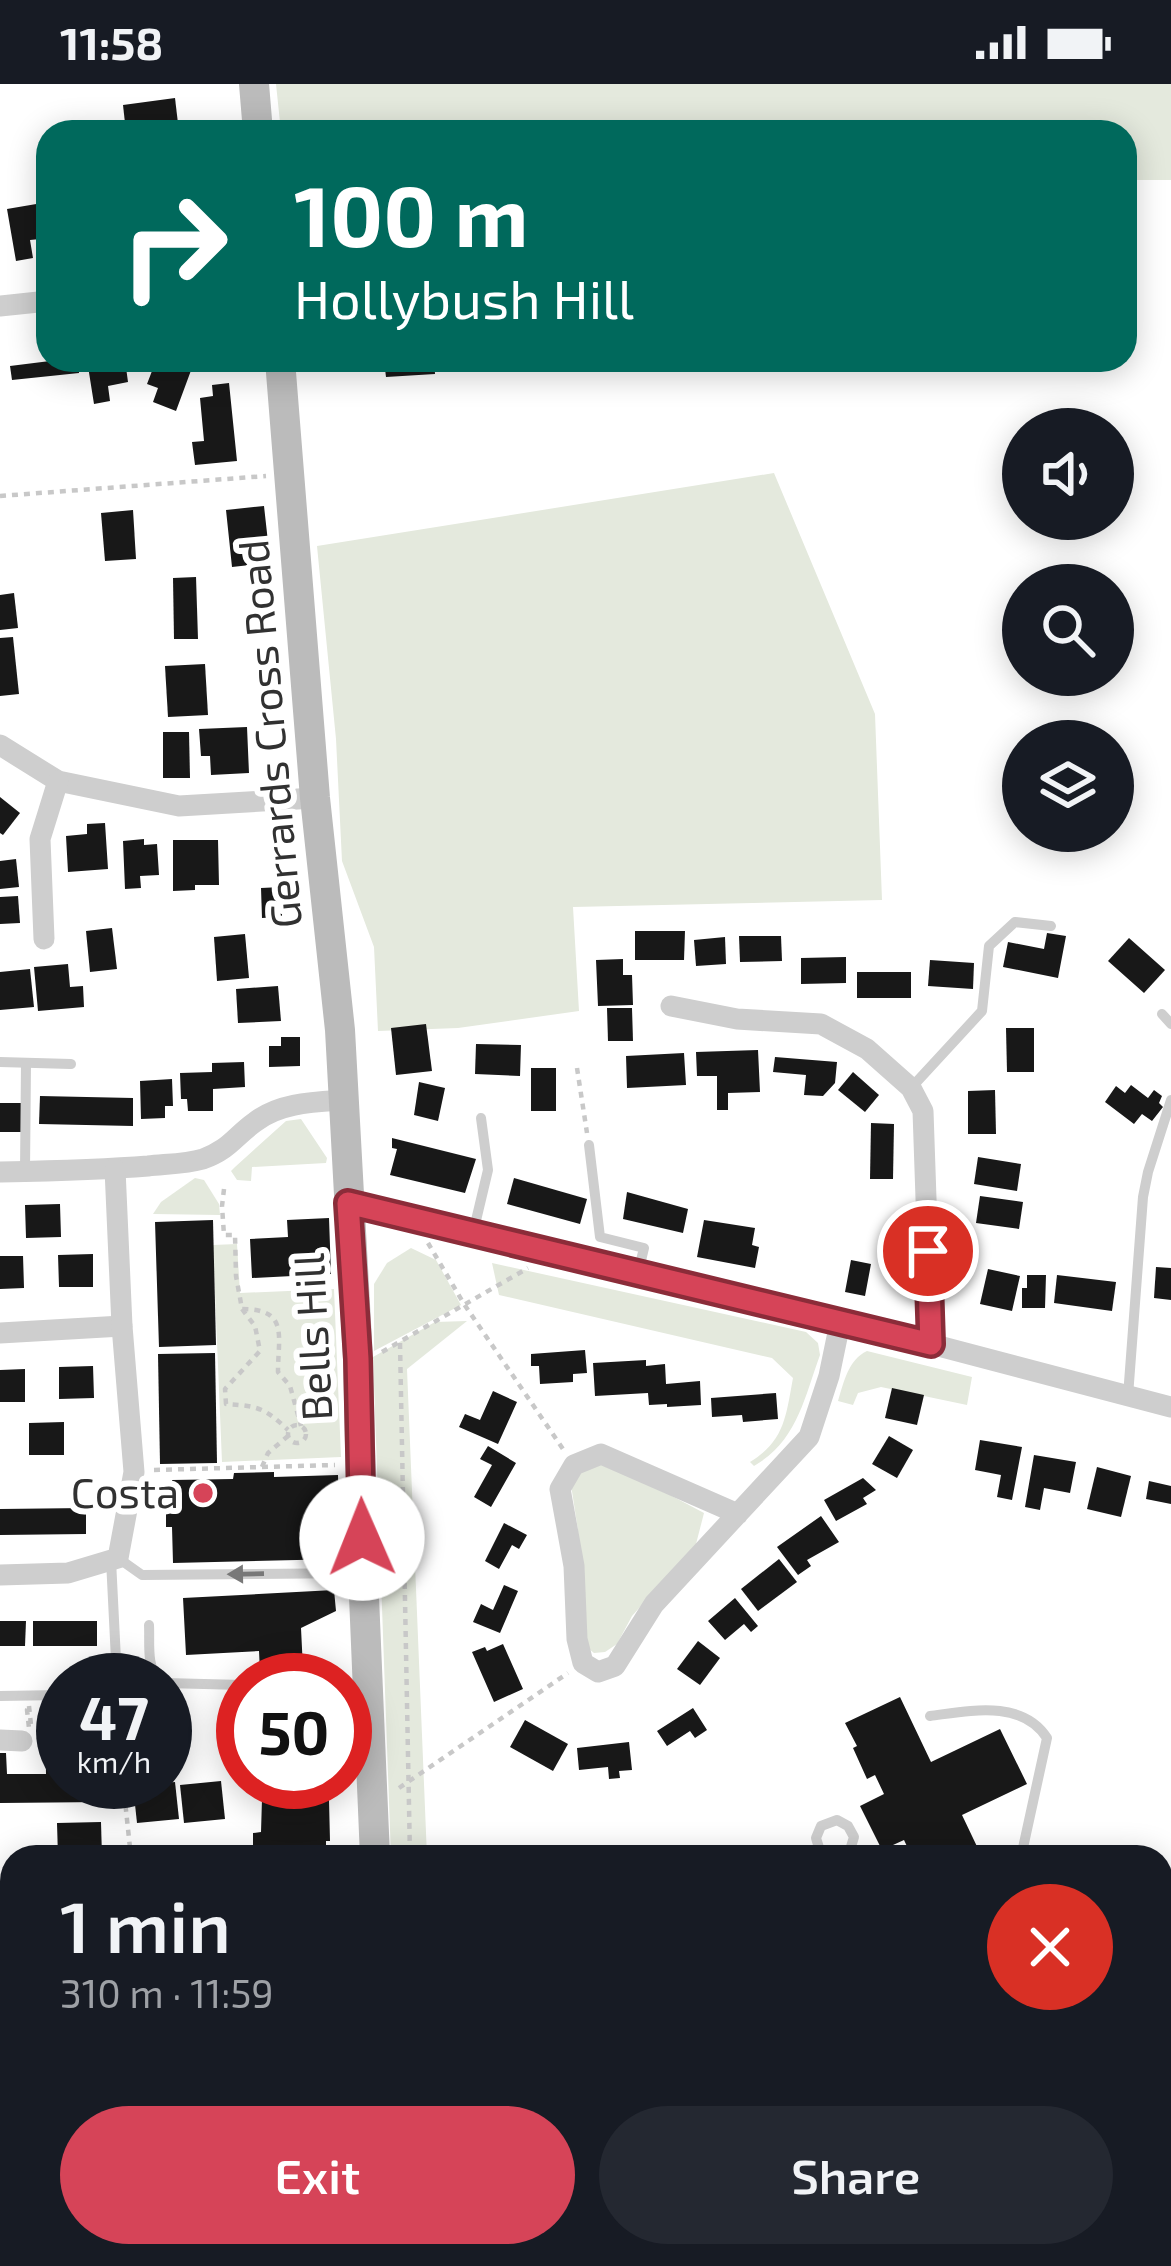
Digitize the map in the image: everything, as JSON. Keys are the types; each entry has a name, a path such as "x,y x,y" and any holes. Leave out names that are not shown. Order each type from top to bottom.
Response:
{"main road":[{"path":"254,84 257,120"},
{"name":"Gerrards Cross Road","path":"281,372 343,1100"},
{"name":"Bells Hill","path":"343,1100 358,1359 362,1653"},
{"name":"Bells Hill","path":"372,1808 374,1845"}],"street":[{"path":"0,306 36,302"},
{"path":"0,745 58,781 179,806 315,798"},
{"path":"44,939 40,839 58,781"},
{"path":"670,1006 736,1019 821,1024 866,1049 911,1088 923,1111 931,1344"},
{"path":"0,1172 196,1161 237,1141 251,1124 274,1110 343,1100"},
{"path":"0,1575 68,1573 114,1559 134,1472 115,1168"},
{"path":"348,1203 931,1344 1171,1408"},
{"path":"738,1514 601,1454 574,1465 560,1489 574,1566 577,1639 583,1664 598,1672 615,1666 654,1604 738,1514 809,1437 830,1376 840,1323"},
{"path":"0,1333 122,1327"}],"lane":[{"path":"911,1088 982,1011 989,946 1015,922 1051,926"},
{"path":"0,1062 71,1064"},
{"path":"26,1063 26,1172"},
{"path":"1128,1396 1143,1197 1171,1100"},
{"path":"473,1233 488,1171 482,1118"},
{"path":"589,1144 600,1237 644,1248 638,1273"},
{"path":"114,1559 142,1575 363,1573"},
{"path":"114,1559 117,1653"},
{"path":"149,1625 150,1653"},
{"path":"0,1696 36,1695"},
{"path":"930,1716 1004,1711 1036,1723 1047,1738 1024,1845"}],"path":[{"path":"0,496 289,475"},
{"path":"577,1068 589,1144"},
{"path":"224,1189 224,1235 235,1235 242,1309 255,1326 260,1351 225,1389 226,1404 258,1406 271,1413 291,1442 303,1441 306,1433 290,1386 278,1372 280,1327 273,1316 242,1309"},
{"path":"420,1221 430,1251 574,1465"},
{"path":"371,1358 554,1254"},
{"path":"400,1343 410,1845"},
{"path":"262,1468 268,1453 292,1426 301,1426"},
{"path":"154,1470 346,1464"},
{"path":"372,1808 583,1664"},
{"path":"20,1733 29,1710"},
{"path":"127,1809 130,1845"}],"shaded area":[{"path":"276,84 1171,84 1171,180 1137,180 1137,120 280,120"},
{"path":"774,473 875,714 882,900 573,907 579,1011 458,1028 378,1031 374,947 342,861 336,739 317,546"},
{"path":"301,1119 326,1163 252,1167 251,1181 237,1180 231,1171 235,1167 286,1121"},
{"path":"195,1178 204,1180 219,1204 220,1215 153,1214 161,1202"},
{"path":"237,1244 240,1293 334,1289 341,1457 222,1462 213,1245"},
{"path":"411,1248 436,1260 461,1305 374,1351 374,1284 387,1263"},
{"path":"492,1263 806,1332 818,1343 820,1355 797,1418 780,1444 754,1466 750,1462 770,1445 782,1426 793,1378 772,1358 499,1295"},
{"path":"467,1321 407,1369 427,1845 391,1845 373,1357 435,1322"},
{"path":"867,1351 972,1377 967,1405 881,1387 858,1393 853,1405 838,1401 851,1366"},
{"path":"606,1461 704,1513 696,1544 632,1616 617,1644 594,1653 583,1644 571,1485 575,1470"}],"building":[{"path":"175,98 178,120 125,120 123,105"},
{"path":"36,204 36,239 30,240 33,258 16,261 7,209"},
{"path":"36,363 36,372 79,373 12,380 10,366"},
{"path":"89,372 127,372 128,382 108,386 110,401 94,404"},
{"path":"152,372 190,372 176,411 153,402 158,388 147,384"},
{"path":"385,372 435,372 435,374 386,377"},
{"path":"229,383 237,461 195,465 192,442 204,441 200,398 213,396 212,385"},
{"path":"264,506 268,542 248,545 250,565 232,567 226,510"},
{"path":"133,510 136,559 105,561 101,513"},
{"path":"196,577 198,639 174,639 173,578"},
{"path":"14,593 18,628 0,630 0,595"},
{"path":"13,637 19,694 0,696 0,638"},
{"path":"205,664 208,715 168,717 165,666"},
{"path":"247,727 249,773 211,775 210,756 201,756 199,729"},
{"path":"163,732 189,732 190,778 163,778"},
{"path":"0,797 20,813 3,835 0,833"},
{"path":"105,823 108,869 68,872 66,836 87,834 87,824"},
{"path":"144,839 144,845 157,844 159,875 140,876 141,888 125,889 123,841"},
{"path":"173,840 218,840 219,885 173,891"},
{"path":"16,859 19,887 0,889 0,861"},
{"path":"282,887 282,917 262,918 261,888"},
{"path":"18,896 20,923 0,924 0,897"},
{"path":"112,928 117,969 90,972 86,931"},
{"path":"635,931 685,931 684,960 635,960"},
{"path":"1047,933 1066,936 1058,978 1003,967 1008,942 1044,949"},
{"path":"245,934 249,978 217,981 214,937"},
{"path":"739,936 781,936 782,961 740,962"},
{"path":"725,937 726,964 696,966 694,940"},
{"path":"1129,938 1165,970 1144,993 1108,961"},
{"path":"846,957 846,983 801,984 801,958"},
{"path":"623,959 623,975 632,975 633,1005 598,1006 596,960"},
{"path":"930,960 974,963 973,989 928,986"},
{"path":"68,964 70,987 83,986 84,1007 38,1011 34,967"},
{"path":"30,969 34,1007 0,1010 0,972"},
{"path":"857,972 911,972 911,998 857,998"},
{"path":"278,986 281,1021 238,1023 236,989"},
{"path":"607,1008 632,1008 633,1041 608,1041"},
{"path":"426,1024 432,1071 396,1075 391,1028"},
{"path":"1006,1028 1034,1028 1034,1072 1007,1072"},
{"path":"281,1037 300,1037 300,1066 269,1067 269,1046 281,1046"},
{"path":"476,1044 521,1045 520,1076 475,1074"},
{"path":"758,1050 760,1092 728,1093 728,1110 717,1110 717,1076 697,1076 696,1052"},
{"path":"684,1053 686,1085 627,1088 626,1056"},
{"path":"775,1057 837,1062 835,1083 823,1096 804,1095 806,1075 773,1072"},
{"path":"244,1062 245,1087 213,1089 213,1111 188,1111 187,1099 181,1099 180,1073 212,1072 212,1063"},
{"path":"531,1068 556,1068 556,1111 531,1111"},
{"path":"853,1072 879,1095 865,1112 838,1090"},
{"path":"172,1079 173,1106 165,1106 165,1118 141,1119 140,1081"},
{"path":"419,1082 445,1088 438,1121 414,1115"},
{"path":"1131,1085 1148,1098 1154,1090 1162,1096 1159,1103 1163,1107 1152,1121 1142,1114 1134,1124 1105,1102 1116,1086 1125,1093"},
{"path":"995,1090 996,1134 968,1134 968,1091"},
{"path":"40,1096 133,1098 133,1126 39,1124"},
{"path":"0,1103 21,1103 21,1132 0,1132"},
{"path":"871,1123 894,1124 893,1179 870,1179"},
{"path":"392,1138 476,1159 465,1193 390,1175 397,1149 392,1148"},
{"path":"978,1157 1021,1164 1017,1191 974,1184"},
{"path":"514,1178 587,1199 580,1224 507,1204"},
{"path":"627,1192 688,1209 683,1233 623,1219"},
{"path":"980,1196 1023,1202 1019,1229 976,1223"},
{"path":"60,1204 61,1237 26,1238 25,1205"},
{"path":"329,1218 331,1274 252,1278 250,1239 288,1237 287,1220"},
{"path":"213,1220 216,1345 159,1347 155,1222"},
{"path":"704,1220 755,1228 752,1245 759,1247 755,1268 697,1257"},
{"path":"93,1254 93,1287 59,1287 58,1255"},
{"path":"0,1256 23,1256 24,1288 0,1289"},
{"path":"851,1260 871,1264 865,1296 845,1292"},
{"path":"1156,1267 1171,1268 1171,1300 1154,1298"},
{"path":"988,1269 1020,1276 1012,1311 980,1304"},
{"path":"1027,1275 1046,1275 1045,1308 1022,1308"},
{"path":"1057,1275 1116,1282 1112,1311 1054,1303"},
{"path":"585,1350 587,1373 573,1374 573,1382 540,1384 539,1366 531,1366 531,1354"},
{"path":"215,1353 217,1463 160,1464 158,1354"},
{"path":"646,1360 646,1366 665,1364 666,1384 700,1381 701,1405 649,1405 648,1393 595,1396 593,1363"},
{"path":"93,1366 94,1398 59,1399 59,1367"},
{"path":"25,1369 25,1402 0,1402 0,1370"},
{"path":"892,1388 924,1395 917,1425 885,1418"},
{"path":"493,1391 517,1402 498,1444 459,1427 465,1414 480,1420"},
{"path":"776,1393 778,1419 743,1422 742,1415 712,1417 711,1398"},
{"path":"64,1422 64,1455 29,1455 29,1423"},
{"path":"889,1436 913,1450 897,1478 872,1464"},
{"path":"980,1440 1022,1447 1012,1500 997,1497 1001,1475 975,1470"},
{"path":"488,1446 516,1463 491,1507 474,1497 492,1465 480,1459"},
{"path":"1034,1455 1076,1462 1070,1493 1044,1488 1040,1510 1025,1507"},
{"path":"1097,1467 1131,1476 1121,1517 1087,1509"},
{"path":"274,1472 274,1477 338,1475 340,1559 173,1563 172,1527 166,1527 166,1508 173,1508 172,1480 233,1479 234,1473"},
{"path":"863,1478 876,1490 863,1498 867,1504 836,1521 824,1500"},
{"path":"1149,1481 1171,1486 1171,1504 1146,1499"},
{"path":"86,1508 86,1534 0,1535 0,1509"},
{"path":"821,1516 839,1542 807,1560 811,1566 798,1575 777,1547"},
{"path":"504,1523 527,1535 519,1549 512,1545 499,1569 485,1561"},
{"path":"779,1559 797,1582 758,1611 741,1589"},
{"path":"504,1585 518,1591 500,1633 473,1622 481,1604 493,1610"},
{"path":"334,1590 336,1611 301,1628 302,1653 192,1655 186,1653 183,1598"},
{"path":"735,1598 758,1626 751,1632 744,1624 725,1640 708,1621"},
{"path":"0,1621 26,1621 25,1646 0,1646"},
{"path":"33,1621 97,1621 97,1646 33,1646"},
{"path":"698,1641 720,1658 700,1685 677,1669"},
{"path":"503,1644 523,1689 494,1702 472,1652"},
{"path":"900,1697 931,1762 1000,1729 1027,1784 962,1815 976,1845 906,1845 904,1840 880,1845 860,1806 884,1794 875,1775 867,1779 845,1723"},
{"path":"693,1708 707,1730 695,1738 690,1731 667,1746 657,1731"},
{"path":"525,1720 568,1744 553,1771 510,1747"},
{"path":"629,1742 632,1770 619,1771 620,1778 609,1779 608,1767 579,1770 577,1748"},
{"path":"0,1753 6,1753 7,1774 36,1774 36,1803 0,1803"},
{"path":"216,1781 216,1809 224,1809 225,1819 184,1823 183,1809 192,1809 192,1784"},
{"path":"135,1809 178,1809 179,1819 137,1823"},
{"path":"262,1809 329,1809 330,1841 326,1845 253,1845 253,1833 261,1832"},
{"path":"101,1822 102,1845 58,1845 57,1823"}],"place":[{"name":"Costa","path":"203,1493"}],"route":[{"path":"362,1538 348,1203 931,1344 928,1251"}]}
